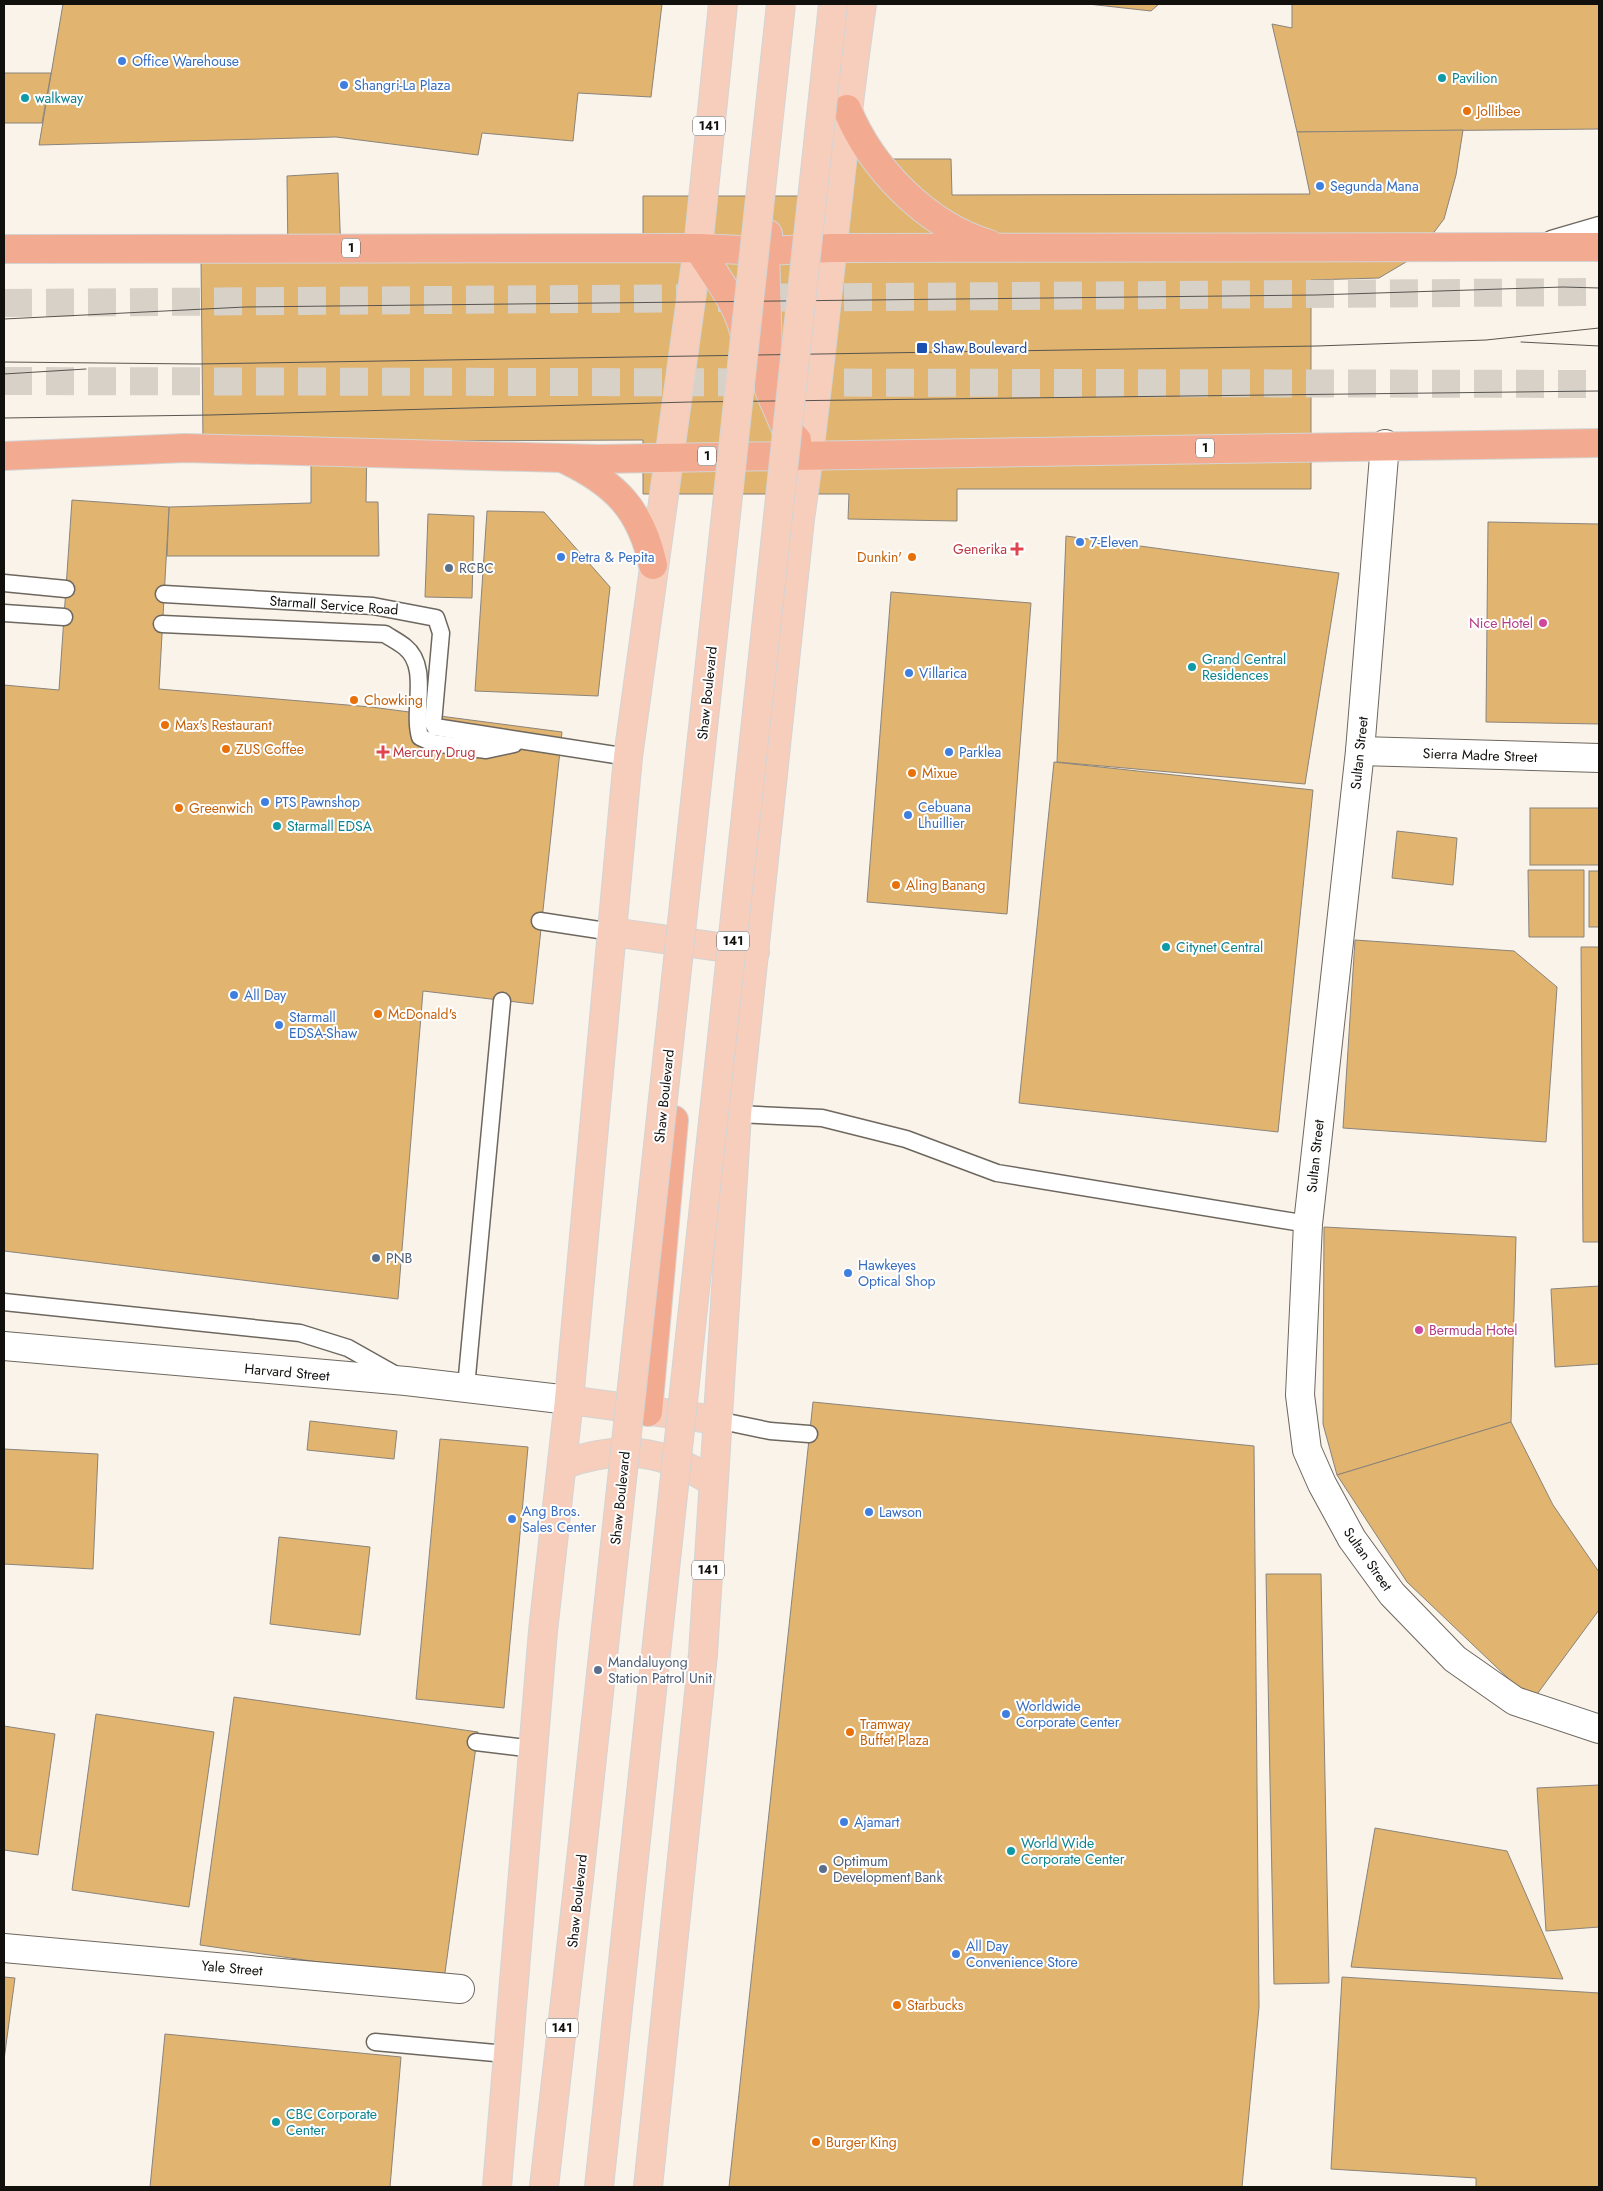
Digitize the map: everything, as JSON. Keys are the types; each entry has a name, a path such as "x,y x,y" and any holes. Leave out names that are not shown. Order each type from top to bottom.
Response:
{"highway":[{"path":"792,4 765,251 769,390 785,427 810,454"},
{"path":"847,109 856,132 875,161 911,199 963,233 1004,249"},
{"name":"1","path":"4,249 698,248 765,251 831,248 1599,247"},
{"path":"648,1412 689,942 736,517 745,455 749,354 744,329 734,305 698,248"},
{"name":"1","path":"4,456 185,448 565,459 1385,444 1599,443"},
{"path":"565,459 594,473 631,509 647,539 653,565"}],"main road":[{"name":"141","path":"497,2187 506,2054 543,1631 569,1400 628,757 698,248 723,4"},
{"name":"Shaw Boulevard","path":"544,2187 781,4"},
{"name":"141","path":"599,2187 833,4"},
{"name":"141","path":"648,2187 703,1654 737,1114 800,519 810,454 847,109 862,4"},
{"path":"612,932 754,952"},
{"path":"569,1400 717,1420"},
{"path":"646,1453 648,1412"},
{"path":"562,1465 600,1453 646,1453 678,1462 714,1482"}],"street":[{"name":"Sultan Street","path":"1385,444 1360,751 1308,1224 1300,1395 1307,1450 1322,1484 1352,1539 1392,1594 1455,1659 1515,1701 1599,1729"},
{"name":"Sierra Madre Street","path":"1360,751 1599,758"},
{"name":"Harvard Street","path":"4,1346 406,1381 569,1400"},
{"name":"Yale Street","path":"4,1948 460,1989"}],"lane":[{"path":"1519,248 1599,225"},
{"path":"4,583 66,589"},
{"name":"Starmall Service Road","path":"164,594 373,606 436,618 441,634 433,723 435,727 628,757"},
{"path":"4,613 64,617"},
{"path":"162,624 385,634 407,648 419,672 417,726 420,737 433,743 486,750 523,741"},
{"path":"540,921 612,932"},
{"path":"466,1387 502,1001"},
{"path":"737,1114 822,1118 906,1139 997,1173 1308,1224"},
{"path":"4,1302 300,1333 348,1348 406,1381"},
{"path":"717,1420 770,1431 809,1434"},
{"path":"476,1742 534,1749"},
{"path":"375,2042 506,2054"}],"building":[{"name":"Shangri-La Plaza","path":"63,4 662,4 651,97 578,93 573,141 482,133 478,155 336,137 39,145"},
{"path":"1088,4 1159,4 1151,11"},
{"name":"Pavilion","path":"1292,4 1599,4 1599,129 1297,132 1272,24 1292,28"},
{"name":"walkway","path":"4,73 51,73 42,123 4,123"},
{"name":"Shaw Boulevard","path":"1463,130 1456,175 1444,219 1416,256 1379,278 1311,280 1311,489 957,489 957,521 848,519 849,494 643,494 643,440 203,442 201,259 643,249 643,196 846,196 846,159 951,159 952,195 1310,194 1297,132"},
{"path":"338,173 341,255 288,257 287,176"},
{"path":"311,441 367,441 366,502 378,502 379,556 167,556 169,507 311,503"},
{"name":"Starmall EDSA-Shaw","path":"72,500 169,507 159,689 371,707 562,732 533,1004 423,991 398,1299 4,1251 4,685 59,690"},
{"path":"487,511 544,512 610,587 598,696 475,691"},
{"name":"RCBC","path":"428,514 474,516 472,598 425,597"},
{"name":"Nice Hotel","path":"1488,522 1599,524 1599,724 1486,722"},
{"name":"Grand Central Residences","path":"1066,536 1339,573 1305,784 1057,762"},
{"name":"Parklea","path":"891,592 1031,603 1007,914 867,902"},
{"name":"Citynet Central","path":"1054,762 1313,790 1278,1132 1019,1103"},
{"path":"1530,808 1599,808 1599,865 1530,865"},
{"path":"1397,831 1457,838 1453,885 1392,878"},
{"path":"1528,870 1584,870 1584,937 1529,937"},
{"path":"1589,871 1599,871 1599,927 1589,927"},
{"path":"1355,940 1514,951 1557,987 1546,1142 1343,1128"},
{"path":"1581,947 1599,947 1599,1242 1583,1242"},
{"name":"Bermuda Hotel","path":"1324,1227 1516,1237 1511,1422 1337,1475 1323,1424"},
{"path":"1599,1286 1599,1364 1555,1367 1551,1289"},
{"name":"Worldwide Corporate Center","path":"813,1402 1254,1446 1259,2007 1242,2187 729,2187"},
{"path":"310,1421 397,1431 394,1459 307,1450"},
{"path":"1511,1422 1553,1505 1599,1572 1599,1610 1532,1701 1407,1582 1337,1475"},
{"path":"440,1439 528,1447 504,1708 416,1699"},
{"path":"4,1449 98,1454 93,1569 4,1564"},
{"path":"279,1537 370,1547 360,1635 270,1624"},
{"path":"1266,1574 1321,1574 1329,1983 1274,1984"},
{"path":"234,1697 478,1732 444,1980 200,1945"},
{"path":"96,1714 214,1732 189,1907 72,1890"},
{"path":"4,1726 55,1734 38,1855 4,1850"},
{"path":"1599,1785 1599,1927 1546,1931 1537,1788"},
{"path":"1375,1828 1507,1851 1563,1979 1351,1967"},
{"path":"4,1977 15,1978 4,2060"},
{"path":"1342,1977 1599,1993 1599,2187 1476,2187 1476,2178 1331,2169"},
{"name":"CBC Corporate Center","path":"165,2034 401,2057 390,2187 150,2187"}],"tunnel":[{"path":"4,303 1599,292"},
{"path":"4,381 1599,384"}],"tram line":[{"path":"4,319 245,307 1316,295 1563,287 1599,288"},
{"path":"4,362 197,364 1317,346 1486,340 1599,328"},
{"path":"1521,342 1599,346"},
{"path":"4,374 86,369"},
{"path":"4,418 210,415 690,402 1599,391"}],"place":[{"name":"Office Warehouse","path":"122,61"},
{"name":"Pavilion","path":"1442,78"},
{"name":"Shangri-La Plaza","path":"344,85"},
{"name":"walkway","path":"25,98"},
{"name":"Jollibee","path":"1467,111"},
{"name":"Segunda Mana","path":"1320,186"},
{"name":"Shaw Boulevard","path":"922,348"},
{"name":"7-Eleven","path":"1080,542"},
{"name":"Generika","path":"1017,549"},
{"name":"Petra & Pepita","path":"561,557"},
{"name":"Dunkin'","path":"912,557"},
{"name":"RCBC","path":"449,568"},
{"name":"Nice Hotel","path":"1543,623"},
{"name":"Grand Central Residences","path":"1192,667"},
{"name":"Villarica","path":"909,673"},
{"name":"Chowking","path":"354,700"},
{"name":"Max's Restaurant","path":"165,725"},
{"name":"ZUS Coffee","path":"226,749"},
{"name":"Mercury Drug","path":"383,752"},
{"name":"Parklea","path":"949,752"},
{"name":"Mixue","path":"912,773"},
{"name":"PTS Pawnshop","path":"265,802"},
{"name":"Greenwich","path":"179,808"},
{"name":"Cebuana Lhuillier","path":"908,815"},
{"name":"Starmall EDSA","path":"277,826"},
{"name":"Aling Banang","path":"896,885"},
{"name":"Citynet Central","path":"1166,947"},
{"name":"All Day","path":"234,995"},
{"name":"McDonald's","path":"378,1014"},
{"name":"Starmall EDSA-Shaw","path":"279,1025"},
{"name":"PNB","path":"376,1258"},
{"name":"Hawkeyes Optical Shop","path":"848,1273"},
{"name":"Bermuda Hotel","path":"1419,1330"},
{"name":"Lawson","path":"869,1512"},
{"name":"Ang Bros. Sales Center","path":"512,1519"},
{"name":"Mandaluyong Station Patrol Unit","path":"598,1670"},
{"name":"Worldwide Corporate Center","path":"1006,1714"},
{"name":"Tramway Buffet Plaza","path":"850,1732"},
{"name":"Ajamart","path":"844,1822"},
{"name":"World Wide Corporate Center","path":"1011,1851"},
{"name":"Optimum Development Bank","path":"823,1869"},
{"name":"All Day Convenience Store","path":"956,1954"},
{"name":"Starbucks","path":"897,2005"},
{"name":"CBC Corporate Center","path":"276,2122"},
{"name":"Burger King","path":"816,2142"}]}
